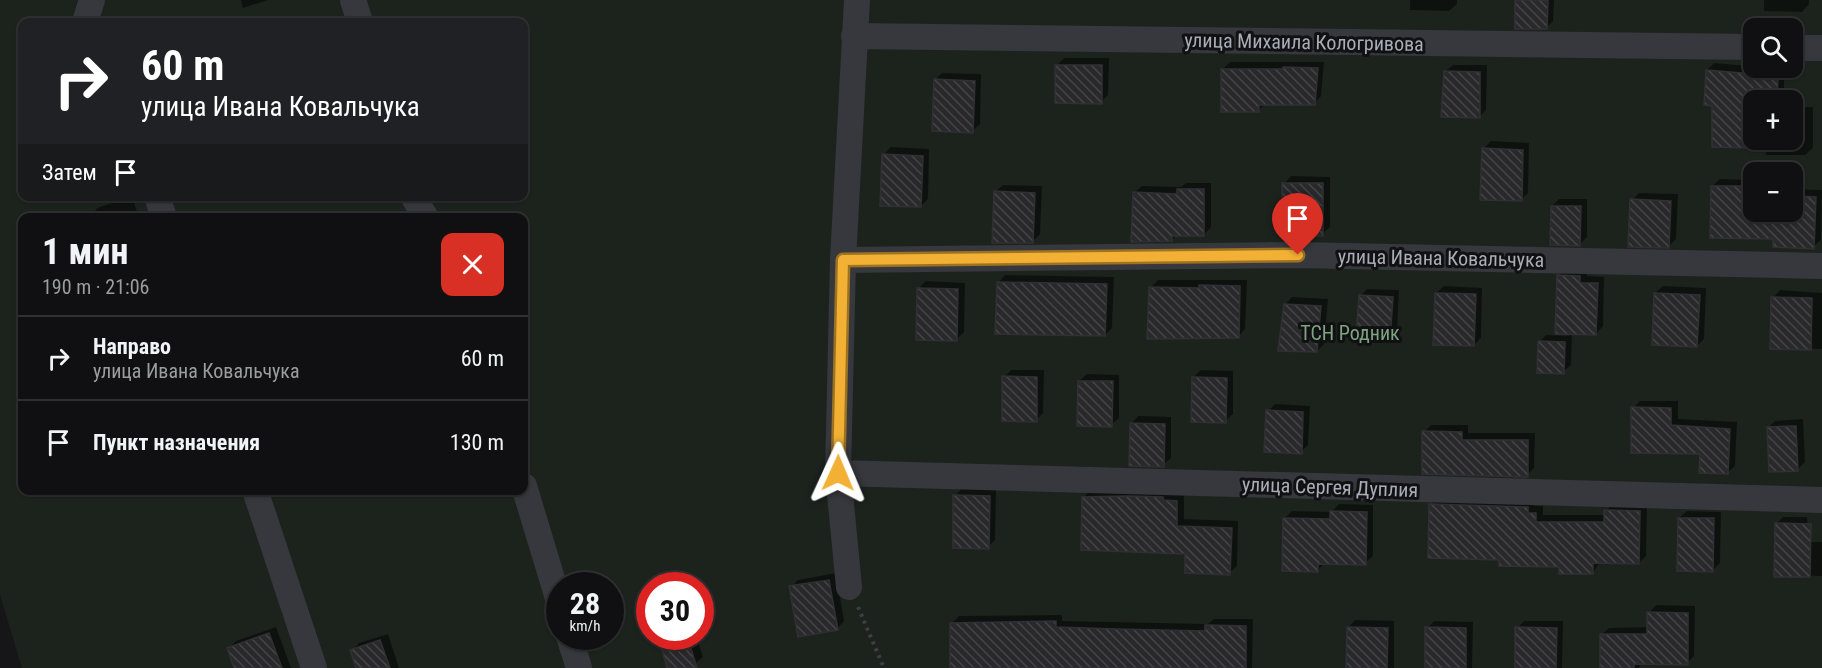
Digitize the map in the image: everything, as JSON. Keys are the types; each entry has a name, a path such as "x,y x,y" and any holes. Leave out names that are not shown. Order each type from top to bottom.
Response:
{"street":[{"path":"86,18 92,0"},
{"path":"354,0 359,18"},
{"path":"849,587 838,473 843,260 857,0"},
{"name":"улица Михаила Кологривова","path":"854,36 1743,47"},
{"path":"1803,48 1822,48"},
{"name":"улица Ивана Ковальчука","path":"843,260 1298,255 1822,266"},
{"name":"улица Сергея Дуплия","path":"838,473 1822,500"},
{"path":"257,495 314,668"},
{"path":"527,495 550,572"},
{"path":"573,650 579,668"}],"path":[{"path":"849,587 884,668"}],"green space":[{"name":"ТСН Родник","path":"0,0 1822,0 1822,668 22,668 0,595"}],"building":[{"path":"1515,0 1548,0 1547,29 1515,29"},
{"path":"1055,65 1102,65 1102,104 1055,103"},
{"path":"1283,67 1318,68 1315,105 1259,105 1259,112 1221,112 1221,69 1283,69"},
{"path":"1706,70 1743,73 1743,78 1778,78 1777,90 1743,90 1743,148 1712,147 1712,106 1704,105"},
{"path":"1444,71 1480,72 1480,118 1441,117"},
{"path":"934,79 975,81 973,133 932,131"},
{"path":"1482,148 1523,150 1522,201 1480,200"},
{"path":"882,154 923,156 921,207 880,206"},
{"path":"1282,183 1323,183 1323,236 1282,235"},
{"path":"1711,186 1743,186 1743,222 1803,222 1803,196 1816,197 1814,249 1773,247 1773,239 1710,238"},
{"path":"1177,189 1204,189 1204,236 1172,236 1172,241 1131,242 1133,192 1177,194"},
{"path":"994,191 1035,193 1033,243 992,243"},
{"path":"1630,199 1671,201 1669,248 1628,247"},
{"path":"1551,206 1581,206 1580,246 1550,245"},
{"path":"1557,275 1580,276 1580,283 1598,283 1596,335 1555,334"},
{"path":"997,282 1107,284 1105,336 995,334"},
{"path":"1199,285 1240,286 1239,338 1147,339 1149,287 1199,288"},
{"path":"917,288 958,289 957,341 916,340"},
{"path":"1435,293 1476,294 1474,346 1433,345"},
{"path":"1654,293 1700,295 1697,347 1652,345"},
{"path":"1359,295 1393,297 1390,340 1356,338"},
{"path":"1771,297 1812,298 1811,350 1770,349"},
{"path":"1284,304 1321,306 1317,352 1278,351"},
{"path":"1538,341 1565,342 1564,374 1537,373"},
{"path":"1002,376 1037,377 1037,422 1002,421"},
{"path":"1192,377 1227,378 1226,423 1191,422"},
{"path":"1078,381 1113,381 1112,427 1077,426"},
{"path":"1631,407 1671,408 1671,425 1730,429 1728,474 1699,473 1700,454 1631,453"},
{"path":"1266,410 1303,412 1302,454 1264,452"},
{"path":"1130,423 1165,424 1164,467 1129,466"},
{"path":"1796,426 1798,471 1769,472 1767,427"},
{"path":"1422,431 1462,432 1462,440 1528,440 1528,477 1422,474"},
{"path":"953,495 990,496 989,549 953,548"},
{"path":"1082,497 1163,497 1163,500 1177,501 1177,526 1232,528 1230,575 1185,573 1185,554 1081,550"},
{"path":"1429,504 1528,507 1528,513 1536,513 1536,522 1604,522 1604,510 1640,511 1639,564 1593,563 1593,574 1559,574 1559,567 1499,566 1499,560 1428,558"},
{"path":"1330,511 1367,512 1366,565 1318,564 1318,572 1282,571 1283,518 1330,519"},
{"path":"1678,518 1714,518 1713,572 1677,571"},
{"path":"1775,523 1811,524 1810,577 1774,577"},
{"path":"829,580 838,630 798,637 789,586"},
{"path":"1647,612 1688,613 1688,665 1634,664 1634,668 1600,668 1600,634 1647,634"},
{"path":"1056,621 1056,627 1116,629 1205,631 1205,625 1246,626 1246,668 950,668 950,623"},
{"path":"1347,627 1388,628 1387,668 1346,668"},
{"path":"1425,627 1466,628 1466,668 1425,668"},
{"path":"1515,627 1557,628 1556,668 1515,668"},
{"path":"269,633 282,668 234,668 227,648"},
{"path":"380,640 390,668 356,668 350,650"},
{"path":"662,650 691,650 697,668 667,668"}],"route":[{"path":"838,473 843,260 1298,255"}]}
